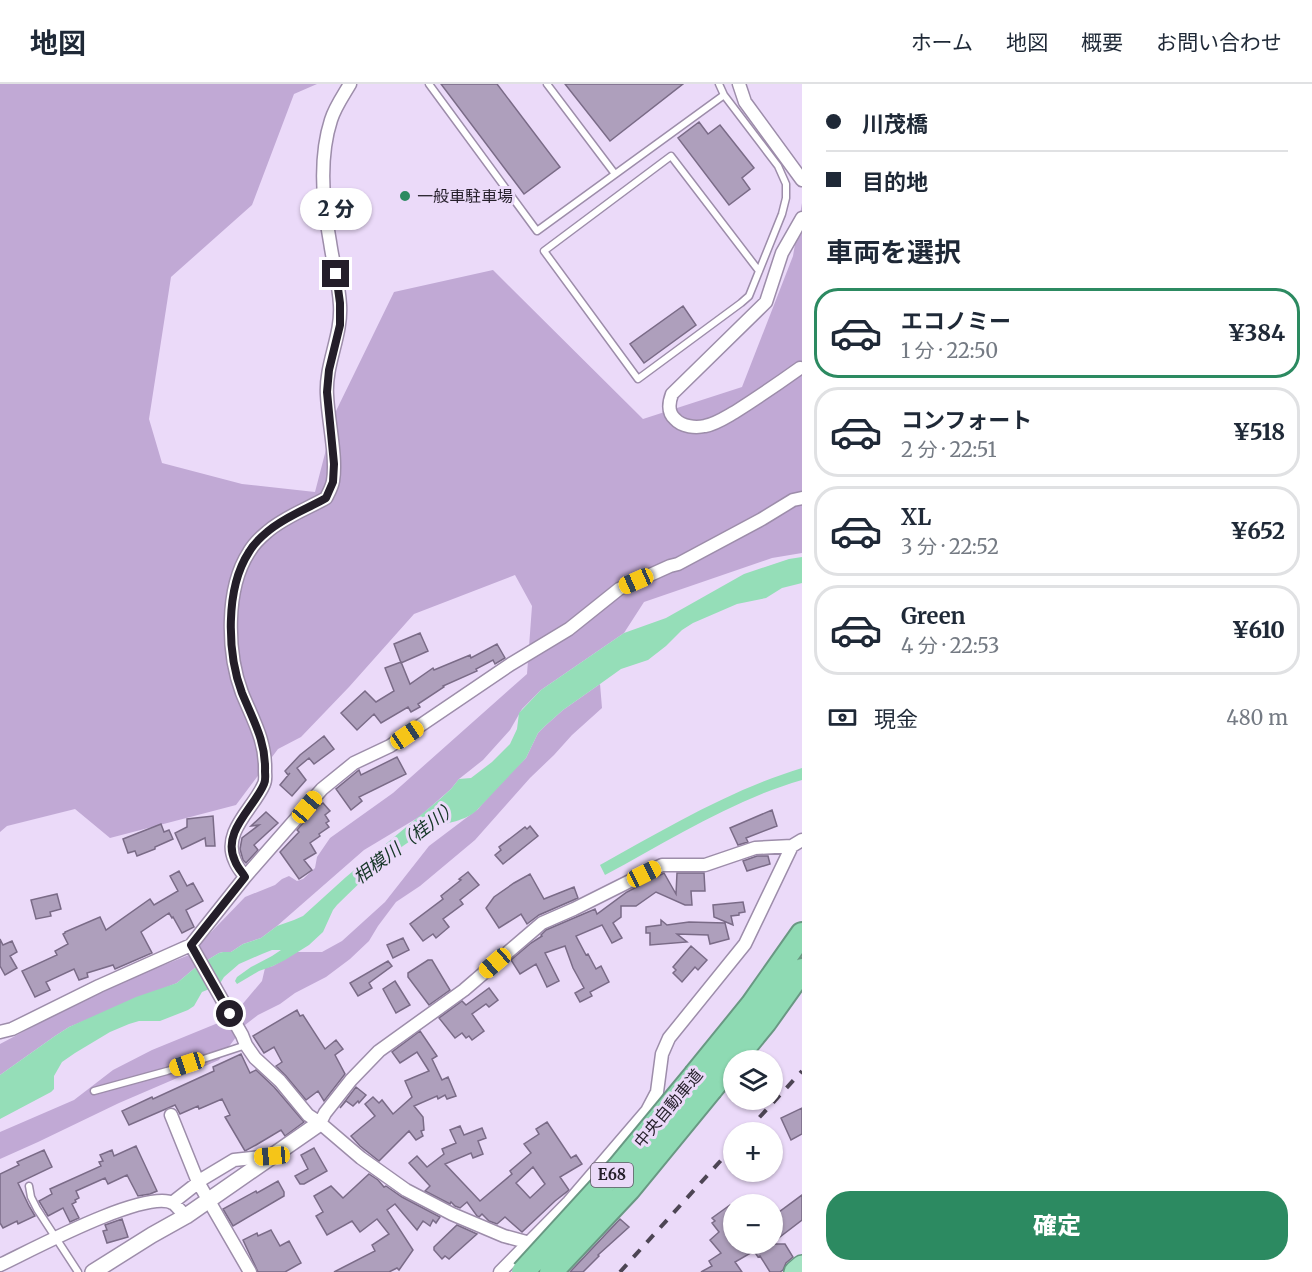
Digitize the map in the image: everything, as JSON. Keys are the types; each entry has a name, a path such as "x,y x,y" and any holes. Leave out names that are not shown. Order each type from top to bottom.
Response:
{"highway":[{"name":"中央自動車道","path":"551,1272 628,1189 704,1082 752,1005 802,934"},
{"name":"中央自動車道","path":"743,1050 802,970"},
{"name":"中央自動車道","path":"522,1272 619,1167 704,1082 723,1069"},
{"path":"795,1272 802,1266"}],"street":[{"path":"245,877 234,860 232,840 240,821 265,783 266,756 259,731 242,691 232,655 230,626 232,603 240,570 249,550 268,531 326,498 333,482 334,464 327,392 329,370 340,325 340,303 326,213 324,167 331,122 338,103 350,84"},
{"path":"739,84 745,102 802,180"},
{"path":"801,368 722,420 706,426 691,427 681,424 673,418 669,408 672,394 766,302 782,253 802,218"},
{"path":"0,1032 12,1029 99,986 193,949 245,877 322,789 354,763 390,746 511,664 569,629 619,589 678,564 793,500 802,498"},
{"path":"93,1272 186,1216 320,1123 351,1080 379,1051 464,990 542,923 662,865 705,864 755,848 797,843"},
{"path":"500,1272 569,1202 647,1111 657,1092 662,1054 669,1038 745,944 797,843"},
{"path":"193,949 255,1058 280,1081 308,1115 361,1158 406,1190 504,1236 530,1243 561,1272"},
{"path":"171,1115 198,1182 250,1272"},
{"path":"172,1203 198,1182 234,1160 272,1156"},
{"path":"0,1265 81,1226 135,1205 161,1201 172,1203 186,1216"}],"lane":[{"path":"429,84 537,231 724,95"},
{"path":"547,84 615,174"},
{"path":"719,84 724,95 778,166 786,184 786,198 782,214 749,296 638,379 544,251 671,156 759,271"},
{"path":"94,1091 167,1071 244,1040"},
{"path":"29,1186 37,1209 78,1272"}],"shaded area":[{"path":"0,84 317,84 294,94 252,205 171,277 149,419 162,463 242,484 315,492 336,411 394,292 493,270 643,419 742,387 793,256 802,203 802,553 772,558 644,602 624,633 541,690 522,709 510,730 483,760 459,779 451,789 419,817 364,850 261,938 243,944 231,952 219,953 196,967 177,983 69,1027 0,1075 0,1044 108,987 189,955 245,897 275,885 289,876 297,881 303,879 315,868 317,857 330,838 393,793 527,674 532,606 515,575 414,614 301,737 278,749 236,805 110,838 75,809 7,826 0,832"},
{"path":"600,684 602,708 530,778 475,840 420,886 396,902 369,941 350,959 326,977 295,993 245,1025 219,1060 119,1103 0,1159 0,1132 74,1100 113,1070 152,1050 218,1023 235,1013 262,981 265,968 297,952 322,952 342,941 385,902 429,846 478,809 526,758 538,733 545,726"}],"water":[{"name":"相模川（桂川）","path":"802,557 802,583 782,588 766,598 737,604 693,623 648,660 621,669 563,710 538,733 526,758 476,811 465,818 428,830 391,855 337,905 323,932 309,945 237,984 235,981 237,977 281,950 272,950 239,964 224,977 219,985 202,992 194,1006 188,1010 160,1021 139,1021 110,1032 62,1062 54,1076 54,1089 51,1092 0,1119 0,1075 69,1027 136,997 177,983 196,967 219,953 231,952 243,944 261,938 277,926 303,916 440,799 459,779 471,778 492,762 510,744 517,729 519,713 541,690 624,633 666,618 744,574"},
{"path":"802,768 802,780 776,788 726,810 605,875 600,865 673,824 749,787"}],"building":[{"path":"441,84 497,84 560,167 524,194"},
{"path":"565,84 683,84 610,141"},
{"path":"699,122 708,134 720,125 754,168 742,178 750,189 729,205 678,138"},
{"path":"683,306 696,325 644,363 630,344"},
{"path":"420,633 428,651 401,663 394,644"},
{"path":"497,644 505,658 495,664 493,660 476,669 477,671 443,686 411,712 408,707 381,723 374,714 357,730 341,713 365,691 376,702 394,691 385,668 401,662 410,684 433,668 434,670 470,655 471,658"},
{"path":"324,736 334,749 314,764 309,758 297,768 306,780 292,796 280,785 290,773 288,775 285,771 300,755"},
{"path":"397,757 406,774 359,797 362,801 351,810 336,789 359,770 361,775"},
{"path":"323,803 330,811 325,815 329,821 326,823 329,827 310,843 316,853 304,860 312,870 299,879 280,852 299,832 297,830 316,808"},
{"path":"772,810 777,826 746,838 748,842 738,845 730,828"},
{"path":"266,812 278,823 254,845 258,850 246,863 240,849 242,838 259,825 251,826"},
{"path":"213,816 215,846 206,846 205,838 182,849 175,833 187,827 187,819"},
{"path":"161,824 164,832 169,830 173,839 137,856 135,851 128,853 123,839"},
{"path":"530,826 538,836 503,864 495,855 501,850 499,847 525,827 527,829"},
{"path":"757,856 768,856 770,864 747,871 743,861"},
{"path":"179,871 187,886 193,883 203,901 186,910 194,927 182,933 169,913 141,932 152,953 115,969 113,965 87,973 88,977 79,980 74,969 46,982 50,990 35,997 22,971 57,955 55,951 68,944 63,934 65,932 100,917 106,930 150,899 154,905 178,891 170,876"},
{"path":"468,872 479,885 460,900 463,904 443,919 449,927 436,938 433,934 423,941 410,924 443,899 441,896"},
{"path":"664,873 676,894 677,873 704,873 705,891 691,891 692,905 685,905 656,892 636,906 621,906 621,917 613,923 622,938 612,943 602,925 576,936 596,969 601,966 609,982 590,992 592,996 580,1002 575,993 584,988 565,946 545,953 559,981 547,987 536,964 520,974 511,960 542,936 546,930 595,909 597,914 627,892"},
{"path":"530,874 544,899 574,887 578,898 539,915 527,924 521,914 499,928 486,908 494,897"},
{"path":"57,894 61,909 50,912 51,916 36,919 31,900"},
{"path":"743,902 745,912 731,916 733,925 714,917 713,905"},
{"path":"661,920 667,925 689,922 725,923 729,939 710,944 708,935 677,934 687,942 650,945 650,933 646,933 646,927 661,925"},
{"path":"403,938 409,950 393,958 387,945"},
{"path":"0,939 3,945 12,941 17,952 10,956 17,968 5,975 0,966"},
{"path":"691,946 707,960 698,970 695,967 682,982 673,973 676,970 673,967"},
{"path":"428,960 432,960 450,990 429,1005 408,977 408,973"},
{"path":"388,961 392,966 369,983 372,988 358,996 350,983"},
{"path":"395,981 410,1005 396,1013 383,989"},
{"path":"489,988 498,1000 489,1007 486,1004 472,1014 484,1031 472,1040 469,1036 466,1038 462,1033 455,1038 439,1018 462,1001 466,1005"},
{"path":"297,1010 300,1016 303,1015 325,1049 336,1040 343,1049 335,1055 345,1074 324,1101 318,1091 306,1100 276,1066 282,1062 274,1047 264,1053 253,1036"},
{"path":"420,1031 437,1056 432,1059 442,1080 448,1077 456,1096 447,1099 445,1095 438,1099 437,1096 414,1106 423,1117 424,1130 421,1131 423,1136 416,1140 409,1131 379,1161 351,1136 375,1116 365,1104 373,1097 379,1103 382,1100 393,1114 412,1097 405,1081 429,1071 417,1052 400,1063 392,1052"},
{"path":"241,1054 250,1073 256,1070 304,1122 285,1136 281,1130 245,1151 225,1117 230,1115 222,1099 180,1114 175,1105 129,1125 122,1111 214,1071 213,1067"},
{"path":"356,1087 366,1095 353,1106 346,1101 340,1108"},
{"path":"802,1108 802,1134 791,1140 781,1118"},
{"path":"547,1122 571,1158 576,1155 582,1164 560,1177 569,1190 522,1232 505,1217 497,1224 489,1221 482,1214 477,1216 467,1202 460,1208 425,1191 430,1186 409,1163 417,1156 427,1167 444,1154 442,1149 456,1143 450,1130 460,1126 464,1135 482,1128 486,1138 478,1141 483,1154 473,1158 471,1153 445,1164 480,1201 512,1174 510,1171 531,1153 524,1144 539,1134 536,1129","holes":["533,1167 545,1184 530,1198 516,1183"]},
{"path":"136,1146 157,1191 138,1196 127,1175 108,1184 105,1178 76,1191 79,1198 72,1204 79,1218 70,1222 63,1208 48,1216 39,1201 52,1194 50,1189 101,1166 99,1162 103,1161 100,1155 112,1150 114,1156"},
{"path":"314,1148 327,1171 300,1184 295,1176 308,1169 301,1155"},
{"path":"44,1150 52,1167 18,1183 35,1216 3,1228 0,1223 0,1174 19,1165 17,1162"},
{"path":"369,1174 384,1187 386,1186 440,1217 436,1223 433,1220 430,1226 423,1221 417,1230 395,1204 387,1210 413,1250 399,1270 397,1268 389,1272 334,1272 375,1251 372,1245 389,1234 377,1219 360,1232 352,1221 327,1235 316,1216 323,1212 314,1196 331,1186 343,1198"},
{"path":"278,1181 284,1196 233,1226 223,1209"},
{"path":"802,1195 802,1220 783,1235 783,1209"},
{"path":"723,1210 723,1254 749,1254 735,1262 742,1272 701,1272 712,1266 709,1261 721,1253 710,1240 719,1232 712,1223 715,1221 712,1218"},
{"path":"122,1219 128,1237 107,1243 103,1231 107,1230 105,1225"},
{"path":"620,1219 629,1227 583,1272 570,1272"},
{"path":"457,1225 477,1234 449,1259 445,1256 442,1259 434,1247"},
{"path":"271,1230 280,1246 289,1241 301,1263 285,1272 258,1272 243,1240 257,1233 258,1236"},
{"path":"783,1244 785,1244 793,1257 780,1272 770,1272 760,1256 756,1254 783,1254"}],"railway":[{"path":"755,1122 802,1071"},
{"path":"620,1272 723,1158"}],"place":[{"name":"一般車駐車場","path":"405,196"}],"route":[{"path":"230,1014 191,945 245,877 234,860 232,840 240,821 265,783 266,756 259,731 242,691 232,655 230,626 232,603 240,570 249,550 268,531 326,498 333,482 334,464 327,392 329,370 340,325 336,274"}]}
